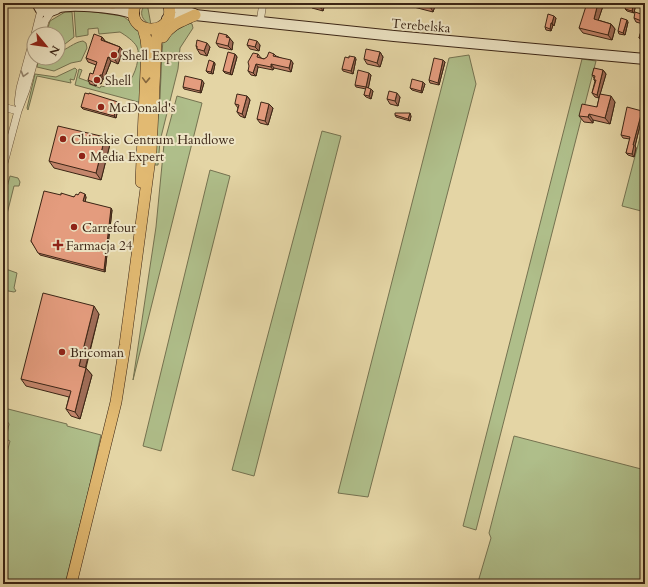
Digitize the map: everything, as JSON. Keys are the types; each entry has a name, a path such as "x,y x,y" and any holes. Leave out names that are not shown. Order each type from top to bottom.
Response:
{"main road":[{"path":"135,7 137,23 143,28 150,29 158,28 168,19 168,4"},
{"path":"156,55 168,30 176,23 195,15"},
{"path":"141,221 140,196 147,48 143,28"},
{"path":"78,584 107,462 131,309 151,151 158,28"},
{"path":"71,584 116,402"}],"street":[{"path":"107,3 135,7"},
{"path":"260,22 263,3"},
{"name":"Terebelska","path":"168,4 195,15"},
{"path":"45,6 70,6 125,11 135,7"},
{"path":"38,26 45,6"},
{"path":"44,26 45,6"},
{"name":"Terebelska","path":"168,19 195,15 645,60"},
{"path":"18,111 20,88 26,66"},
{"path":"3,167 18,111 33,66"},
{"path":"3,107 18,111"}],"green space":[{"path":"147,3 151,25 145,21 142,15 142,9"},
{"path":"74,9 122,16 131,22 139,32 142,38 142,103 75,85 79,69 82,70 79,78 100,88 101,86 118,86 119,82 128,82 135,71 138,60 138,51 136,45 120,32 99,34 98,28 88,29 88,35 76,37"},
{"path":"65,12 72,12 74,37 66,43 66,26 48,26 50,21"},
{"path":"190,23 192,24 193,28 180,48 178,69 160,141 158,165 152,165 160,98 163,41 168,34"},
{"path":"83,41 86,43 87,48 81,61 66,65 66,49"},
{"path":"469,55 476,84 368,497 338,493 449,58"},
{"path":"582,59 596,61 476,530 463,526"},
{"path":"37,66 65,66 54,71"},
{"path":"75,68 77,70 74,80 70,79 71,83 37,76 28,110 27,108 35,74 56,77"},
{"path":"177,96 202,103 133,380 156,227 164,144"},
{"path":"645,118 645,212 622,206"},
{"path":"322,131 341,136 254,476 232,470"},
{"path":"210,170 230,176 161,451 143,446"},
{"path":"10,176 18,178 20,182 19,186 14,186 3,230 3,202"},
{"path":"3,268 17,273 14,288 16,291 3,290"},
{"path":"8,409 67,424 67,426 101,435 65,584 3,584 3,468 10,441 6,439 9,424 3,419 3,410"},
{"path":"514,436 645,470 644,584 484,584 478,582 491,538 489,533"}],"building":[{"path":"311,3 323,3 321,8 311,5"},
{"path":"411,3 432,3 431,8"},
{"path":"587,3 598,3 594,19 611,24 608,35 579,28"},
{"path":"627,4 633,6 632,11 625,9"},
{"path":"642,11 645,12 645,39 639,38 644,22 634,18 635,12 641,14"},
{"path":"548,14 554,16 550,29 545,27"},
{"path":"621,18 627,20 623,33 618,31"},
{"path":"219,33 227,35 226,37 230,38 228,46 216,43"},
{"path":"94,34 102,37 101,40 120,47 115,60 108,57 102,75 100,75 98,81 94,79 93,82 88,80 90,73 93,74 97,62 86,58"},
{"path":"249,39 257,41 255,47 247,45"},
{"path":"197,40 207,43 204,51 197,49"},
{"path":"366,49 380,52 377,63 364,59"},
{"path":"228,52 235,54 230,73 223,71"},
{"path":"269,52 274,54 273,56 291,60 289,68 271,64 271,67 256,64 253,73 248,71 248,62 253,53 258,54 257,57 264,59 267,57"},
{"path":"349,56 355,57 351,71 342,69 345,57 349,58"},
{"path":"434,58 443,60 438,83 429,80"},
{"path":"209,60 214,62 211,72 206,71"},
{"path":"594,68 603,70 597,95 592,93 596,80 594,80 595,76 592,75"},
{"path":"358,70 369,73 366,87 355,85"},
{"path":"185,76 202,80 200,91 183,87"},
{"path":"412,79 423,82 421,91 410,88"},
{"path":"366,87 371,89 369,96 364,95"},
{"path":"389,91 397,93 395,101 387,99"},
{"name":"McDonald's","path":"85,93 118,102 114,116 81,107"},
{"path":"237,94 247,96 242,114 237,112 239,105 235,104"},
{"path":"600,94 611,96 605,118 589,114 588,117 579,116 582,104 597,107"},
{"path":"261,102 269,104 265,121 257,119"},
{"path":"627,107 642,111 632,154 626,153 630,137 621,135"},
{"path":"395,113 410,113 408,119 395,115"},
{"name":"Media Expert","path":"58,126 105,137 96,173 49,161"},
{"name":"Carrefour","path":"44,191 61,195 61,193 74,197 80,192 85,194 83,201 111,208 104,270 38,253 31,241"},
{"name":"Bricoman","path":"43,293 94,306 79,366 86,368 75,412 66,409 71,391 21,379"}],"place":[{"name":"Shell Express","path":"114,55"},
{"name":"Shell","path":"97,80"},
{"name":"McDonald's","path":"101,107"},
{"name":"Chinskie Centrum Handlowe","path":"63,139"},
{"name":"Media Expert","path":"82,156"},
{"name":"Carrefour","path":"74,227"},
{"name":"Farmacja 24","path":"58,245"},
{"name":"Bricoman","path":"62,352"}]}
